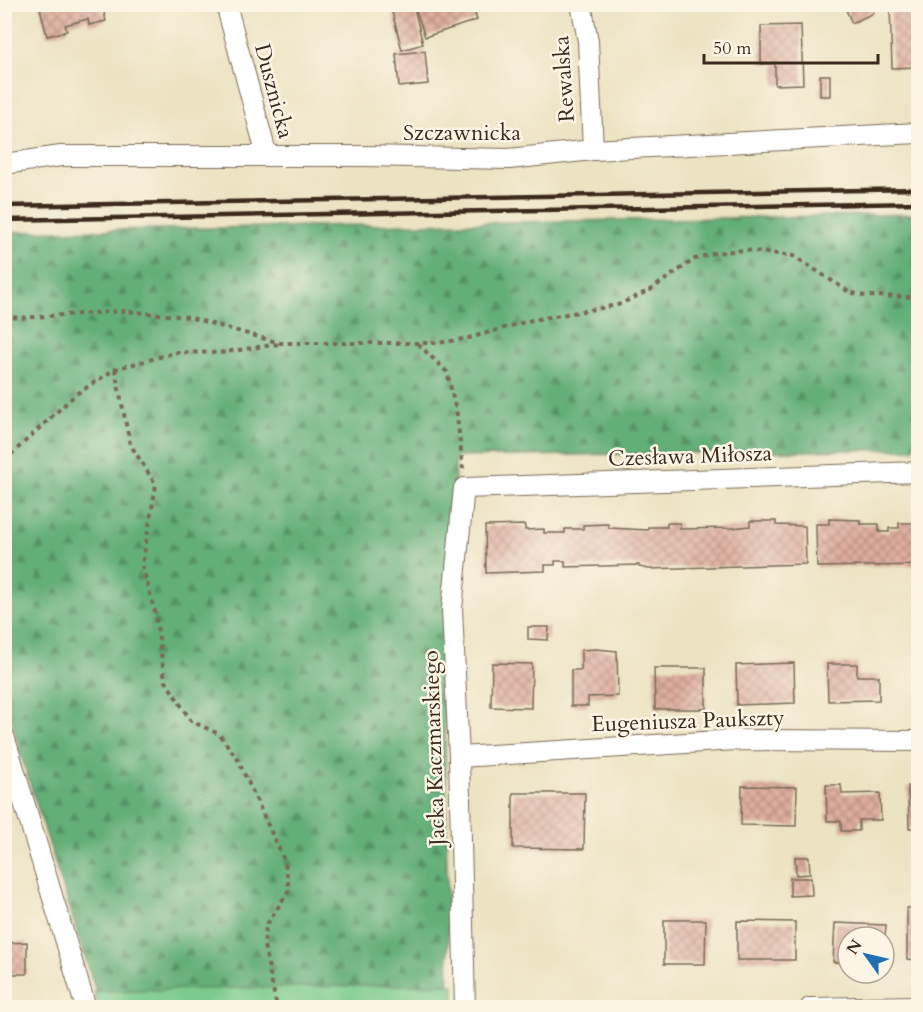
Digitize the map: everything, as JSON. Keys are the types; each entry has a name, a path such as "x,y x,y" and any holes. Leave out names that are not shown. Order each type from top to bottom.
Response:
{"street":[{"name":"Dusznicka","path":"226,4 267,156"},
{"name":"Rewalska","path":"581,4 588,41 593,150"},
{"name":"Szczawnicka","path":"4,164 61,156 509,159 593,150 918,134"},
{"name":"Czesława Miłosza","path":"464,488 918,472"},
{"name":"Jacka Kaczmarskiego","path":"464,488 452,609 459,757 465,1008"},
{"path":"4,736 8,760 86,1008"},
{"name":"Eugeniusza Paukszty","path":"459,757 735,740 918,741"},
{"path":"810,1008 918,1006"}],"path":[{"path":"4,461 75,395 115,369 178,352 219,353 280,344 438,343 469,338 532,320 618,305 650,290 695,259 714,253 744,250 794,256 849,292 865,296 918,297"},
{"path":"4,316 19,318 124,311 188,317 280,344"},
{"path":"417,343 447,372 457,416 464,488"},
{"path":"115,369 130,444 156,485 142,565 155,612 165,680 191,721 219,734 237,758 285,862 289,890 266,926 264,945 277,1008"}],"green space":[{"path":"918,214 918,440 913,449 456,457 444,666 449,1007 101,1007 20,752 5,693 4,232"},
{"path":"454,984 454,1008 99,1008 94,991"}],"building":[{"path":"39,4 102,4 106,21 89,25 88,19 65,25 67,31 47,36"},
{"path":"390,4 413,4 423,44 402,50"},
{"path":"414,4 472,4 477,20 425,37"},
{"path":"890,4 918,4 918,67 892,68"},
{"path":"848,5 870,5 874,13 852,23 846,10 850,8"},
{"path":"801,25 803,84 775,85 775,63 761,64 761,26"},
{"path":"425,51 428,84 399,87 396,54"},
{"path":"820,75 830,75 830,96 820,96"},
{"path":"829,519 860,520 860,524 879,524 879,532 889,532 889,528 899,528 899,523 918,523 918,565 817,567 816,524 829,524"},
{"path":"750,521 776,521 776,525 805,526 806,564 649,569 639,567 639,565 565,567 565,561 555,561 555,565 545,565 545,571 486,573 485,526 525,525 525,530 544,529 544,533 565,533 565,529 583,529 583,525 608,524 609,528 648,530 648,527 667,527 667,523 680,523 680,529 732,528 750,526"},
{"path":"528,627 549,627 548,640 528,639"},
{"path":"581,650 617,651 618,696 588,697 588,706 571,706 571,670 581,670"},
{"path":"492,663 532,664 531,708 491,707"},
{"path":"794,663 795,703 737,705 736,665"},
{"path":"827,664 857,664 857,676 879,676 879,700 828,701"},
{"path":"654,668 706,668 706,709 655,709"},
{"path":"826,785 841,785 842,794 880,793 881,820 859,820 859,831 841,831 841,821 827,821"},
{"path":"742,786 797,787 796,826 741,825"},
{"path":"908,786 918,786 918,828 909,828"},
{"path":"513,793 585,793 584,849 513,848"},
{"path":"795,857 809,857 810,874 796,875"},
{"path":"790,878 811,878 812,895 790,896"},
{"path":"907,908 918,908 918,960 907,959"},
{"path":"664,920 706,920 705,964 664,964"},
{"path":"737,921 795,922 795,960 737,960"},
{"path":"835,923 886,925 836,925 836,962 833,962"},
{"path":"4,939 9,939 9,943 27,942 27,974 4,974"}],"railway":[{"path":"4,206 918,189"},
{"path":"4,220 918,203"}]}
